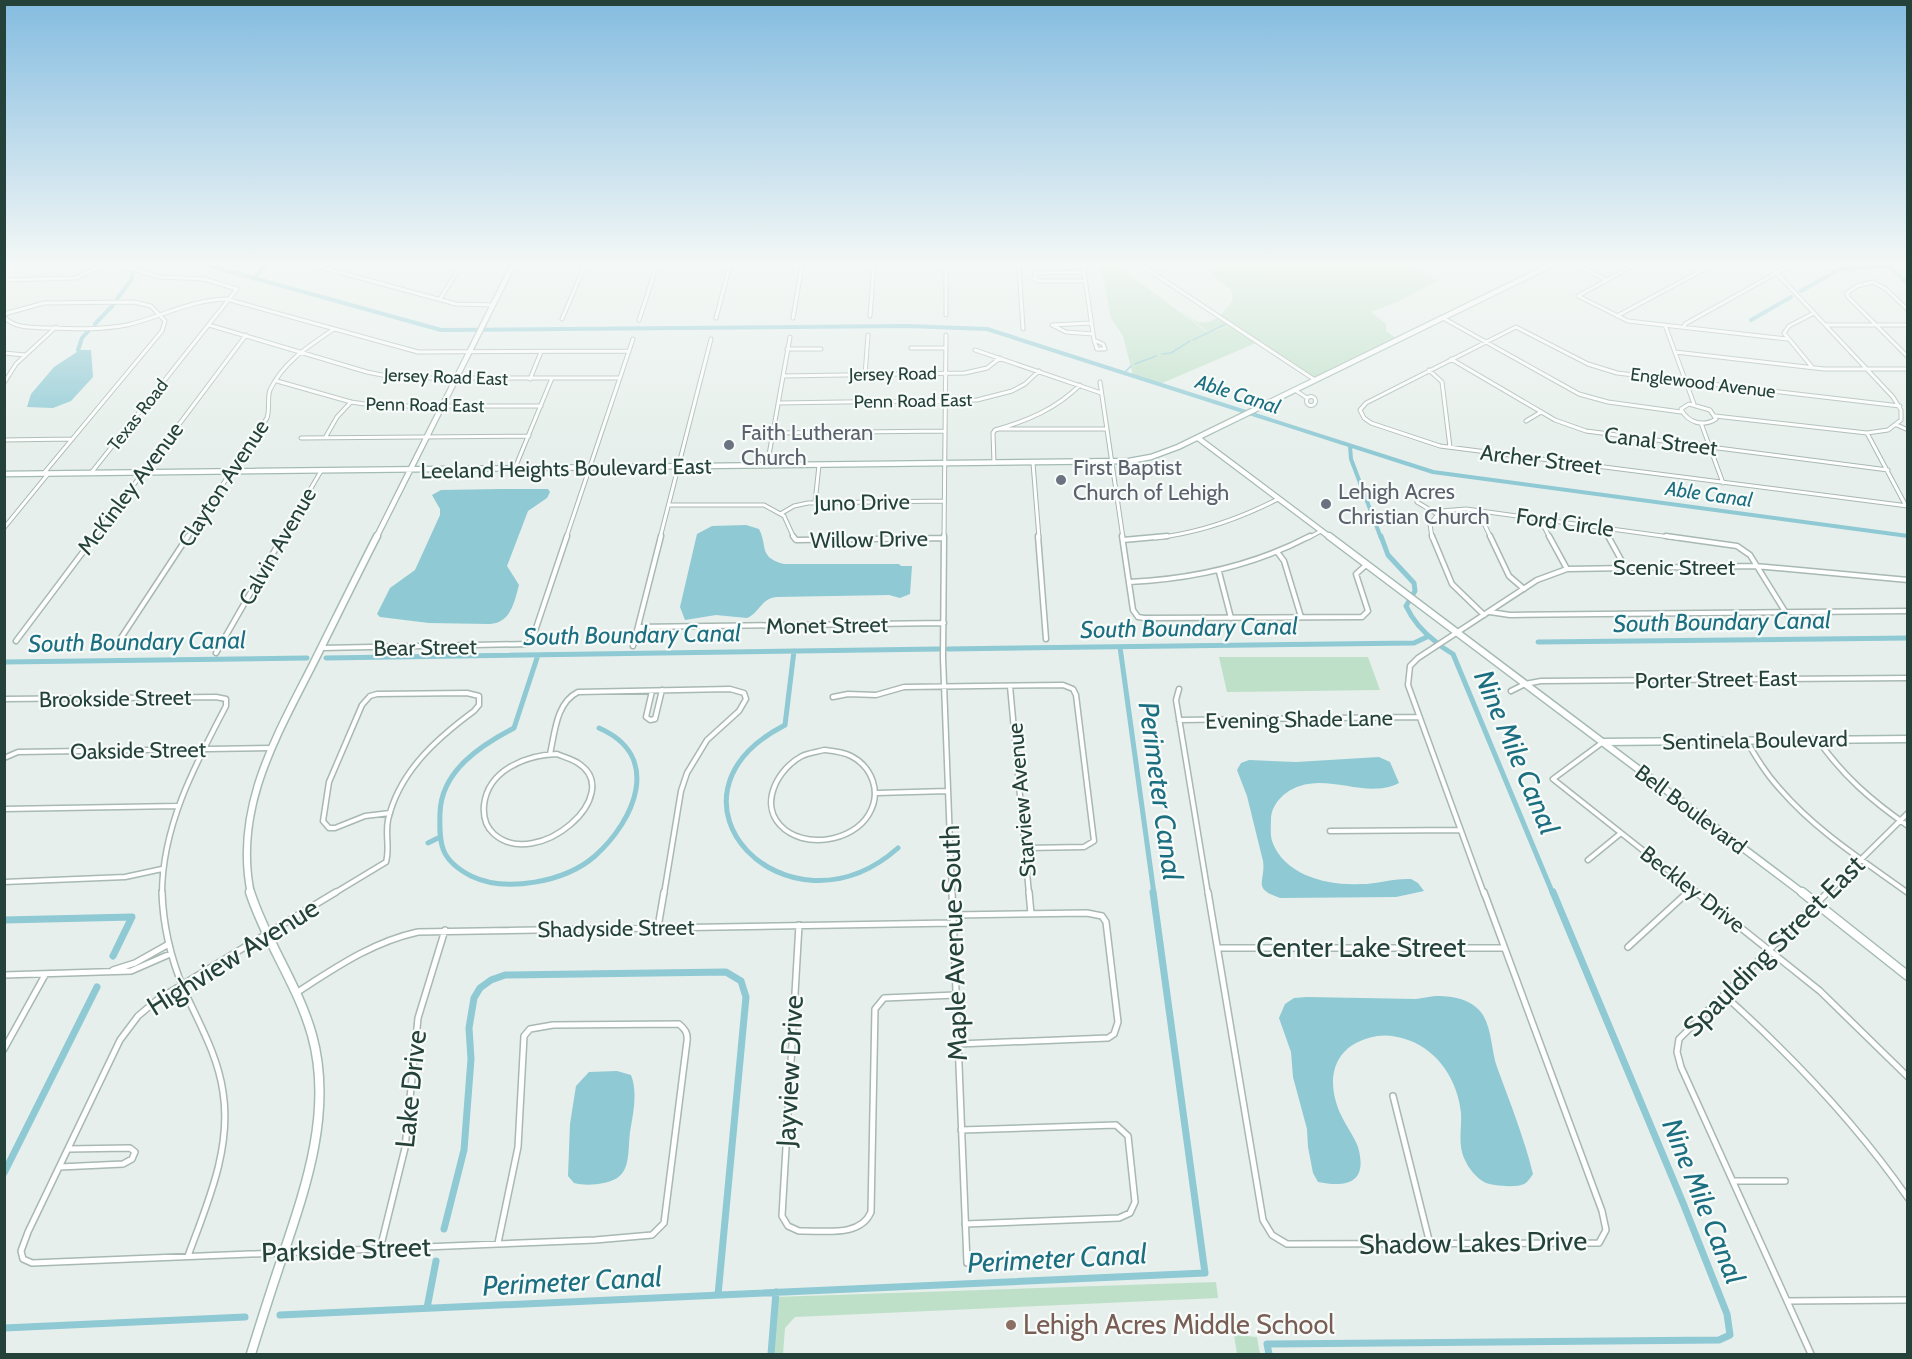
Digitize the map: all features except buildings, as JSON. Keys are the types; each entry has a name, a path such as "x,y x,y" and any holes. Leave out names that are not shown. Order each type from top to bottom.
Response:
{"street":[{"path":"4,383 14,366 54,328"},
{"path":"4,528 72,439 163,328"},
{"name":"Texas Road","path":"91,473 206,328"},
{"name":"Jersey Road East","path":"222,328 390,377 619,378"},
{"path":"251,1354 310,1172 320,1111 317,1055 306,1017 266,936 250,895 244,844 252,799 273,748 321,648 481,328"},
{"path":"1057,328 1073,334 1093,334"},
{"path":"1092,328 1094,340"},
{"path":"1237,328 1316,380"},
{"name":"Leeland Heights Boulevard East","path":"4,474 1112,462 1150,457 1198,438 1422,328"},
{"path":"1461,328 1585,396 1613,403 1681,412 1691,420 1701,423 1711,423 1715,416"},
{"name":"Archer Street","path":"1513,328 1366,403 1361,407 1361,412 1367,421 1376,425 1450,447 1907,506"},
{"name":"Englewood Avenue","path":"1519,328 1600,368 1629,375 1900,406"},
{"path":"1666,328 1694,404"},
{"path":"1696,328 1787,339"},
{"path":"1787,328 1784,333 1787,339 1813,368"},
{"path":"1681,412 1685,405 1694,404 1710,410 1715,416 1868,433 1883,431 1897,425 1901,416 1900,406 1829,328"},
{"path":"1879,328 1908,357"},
{"path":"334,329 410,351 469,353 628,351"},
{"name":"Clayton Avenue","path":"115,647 268,415 268,396 294,356 334,329"},
{"name":"McKinley Avenue","path":"16,641 246,335"},
{"path":"865,375 868,335"},
{"name":"Maple Avenue South","path":"946,335 944,686 967,1263"},
{"path":"767,466 790,337"},
{"path":"589,468 633,339"},
{"path":"633,646 711,339"},
{"path":"911,348 946,348"},
{"path":"787,349 821,349"},
{"path":"975,350 1102,393"},
{"path":"530,379 541,352"},
{"path":"1675,352 1813,368 1908,369"},
{"path":"4,353 26,355"},
{"name":"Jersey Road","path":"783,376 946,374 979,371 1000,358"},
{"name":"Canal Street","path":"1451,359 1541,412 1565,424 1596,433 1888,470"},
{"path":"1429,370 1442,382 1450,447"},
{"name":"Penn Road East","path":"778,403 977,400 1002,395 1025,384 1039,371"},
{"path":"516,468 552,378"},
{"name":"Penn Road East","path":"277,381 351,402 399,408 541,406"},
{"path":"1100,382 1133,610 1138,616 1144,618 1362,616 1368,611 1356,574 1366,565"},
{"path":"994,463 993,432 1055,407 1080,385"},
{"path":"1295,390 1306,398"},
{"path":"325,438 337,417 351,402"},
{"path":"1526,421 1541,412"},
{"path":"1701,423 1723,483"},
{"path":"1897,425 1908,430"},
{"path":"999,429 1107,429"},
{"path":"773,433 945,431"},
{"path":"1868,433 1907,506"},
{"path":"301,438 529,436"},
{"name":"Bell Boulevard","path":"1198,438 1816,903 1908,976"},
{"path":"4,440 72,439"},
{"path":"1033,463 1046,639"},
{"path":"814,503 819,465"},
{"name":"Bear Street","path":"321,648 528,644 533,637 589,468"},
{"name":"Calvin Avenue","path":"216,652 321,471"},
{"path":"1123,540 1199,531 1242,517 1278,499"},
{"name":"Juno Drive","path":"782,513 798,504 944,501"},
{"path":"1417,502 1437,514 1430,524 1430,533 1450,580 1463,597 1484,615"},
{"name":"Willow Drive","path":"669,505 755,504 782,513 790,523 793,537 796,540 944,538"},
{"name":"Ford Circle","path":"1437,514 1455,508 1478,510 1744,549"},
{"path":"1478,510 1509,576 1524,589"},
{"path":"1540,519 1567,569"},
{"path":"1603,527 1625,567"},
{"path":"1129,582 1177,579 1219,572 1278,553 1321,531"},
{"path":"1744,549 1786,612"},
{"path":"1278,553 1284,561 1301,617"},
{"name":"Scenic Street","path":"1457,633 1545,576 1567,569 1755,566 1908,580"},
{"path":"1219,572 1231,618"},
{"path":"1490,612 1510,615 1908,611"},
{"name":"Monet Street","path":"638,627 944,623"},
{"name":"Shadow Lakes Drive","path":"1179,689 1176,700 1179,720 1263,1220 1272,1235 1287,1244 1599,1243 1606,1230 1602,1211 1408,685 1410,666 1418,658 1457,633"},
{"name":"Porter Street East","path":"1525,684 1541,681 1908,678"},
{"path":"1511,691 1525,684"},
{"path":"833,697 848,694 876,695 898,687 1063,685 1073,689 1076,695 1094,823 1094,841 1084,847 1025,848"},
{"name":"Starview Avenue","path":"1010,686 1031,914"},
{"path":"652,691 646,717 650,720 655,718 662,690"},
{"path":"550,754 567,698 578,692 735,690 744,694 746,698 742,708 721,725 704,744 688,771 681,791 657,927"},
{"name":"Highview Avenue","path":"23,1258 21,1251 24,1242 125,1031 145,1009 386,862 389,855 387,836 390,813 399,790 414,763 445,732 474,711 479,705 480,696 467,693 377,694 365,700 335,765 326,793 323,820 329,828 336,828 365,816 390,813"},
{"name":"Brookside Street","path":"4,699 216,697 226,699 226,706 203,749"},
{"name":"Evening Shade Lane","path":"1179,720 1419,717"},
{"name":"Sentinela Boulevard","path":"1603,742 1908,739"},
{"path":"1746,740 1770,778 1808,818 1908,892"},
{"path":"1817,740 1846,779 1865,796 1908,826"},
{"name":"Beckley Drive","path":"1603,742 1553,779 1769,950 1848,1017 1908,1077"},
{"name":"Oakside Street","path":"4,758 18,752 273,748"},
{"path":"188,1257 218,1170 224,1139 225,1106 216,1062 182,986 167,945 161,891 167,837 177,806 203,749"},
{"path":"818,751 837,751 859,759 873,776 877,793 873,807 861,824 846,834 827,839 802,838 785,830 775,817 770,801 773,784 785,766 801,756 818,751"},
{"path":"550,754 575,760 589,773 592,793 584,813 569,829 544,841 527,844 510,843 494,835 483,816 484,801 491,784 502,772 517,763 534,756 550,754"},
{"path":"877,793 948,791"},
{"path":"4,809 177,806"},
{"name":"Spaulding Street East","path":"1811,1354 1677,1052 1679,1040 1908,813"},
{"path":"1330,831 1460,830"},
{"path":"1588,860 1621,833"},
{"path":"4,882 118,878 162,869"},
{"path":"1628,947 1692,889"},
{"path":"953,915 1087,913 1102,916 1106,922 1117,1029 1114,1035 1108,1038 958,1044"},
{"name":"Shadyside Street","path":"295,994 383,941 406,934 445,930 953,922"},
{"name":"Jayview Drive","path":"799,925 783,1217 785,1224 791,1230 856,1228 870,1217 875,1009 878,1003 891,997 956,995"},
{"name":"Lake Drive","path":"380,1249 405,1148 418,1018 445,930"},
{"path":"107,972 135,963 167,945"},
{"name":"Center Lake Street","path":"1218,948 1504,948"},
{"path":"4,975 131,971 170,954"},
{"path":"4,1049 45,974"},
{"path":"1724,995 1775,1041 1826,1092 1871,1147 1908,1198"},
{"name":"Parkside Street","path":"23,1258 32,1263 380,1249 644,1237 652,1235 664,1223 687,1041 685,1028 680,1024 538,1026 530,1029 524,1035 518,1147 498,1243"},
{"path":"1393,1096 1430,1244"},
{"path":"961,1130 1116,1125 1128,1136 1135,1202 1133,1210 1127,1216 1119,1218 965,1224"},
{"path":"60,1167 123,1164 132,1159 135,1152 130,1148 68,1149"},
{"path":"1733,1181 1785,1181"},
{"path":"1787,1301 1908,1300"}],"green space":[{"path":"1118,328 1202,328 1208,333 1222,328 1237,328 1256,343 1160,384 1133,375 1123,336"},
{"path":"1203,328 1220,328 1208,332"},
{"path":"1237,328 1386,328 1386,331 1397,339 1316,379"},
{"path":"1219,657 1368,657 1380,690 1227,692"},
{"path":"1216,1282 1218,1298 795,1317 785,1328 783,1354 770,1354 775,1297"},
{"path":"1234,1335 1257,1337 1260,1354 1237,1354"}],"water":[{"path":"80,350 91,350 93,377 71,401 53,408 27,407 31,394 54,367"},
{"path":"548,489 550,492 547,498 528,511 507,566 519,585 513,605 503,620 490,624 429,623 380,617 377,614 390,588 415,570 440,515 440,509 432,495 441,490"},
{"path":"746,525 759,529 767,554 770,558 784,564 912,566 910,594 900,598 889,595 776,597 767,600 747,618 716,615 685,620 680,607 697,534 712,526"},
{"path":"1379,757 1390,762 1399,783 1375,789 1325,783 1312,783 1295,788 1285,794 1274,807 1271,818 1272,841 1286,863 1297,871 1322,881 1367,884 1411,879 1418,883 1424,891 1396,897 1280,898 1266,891 1262,884 1263,861 1247,796 1237,770 1241,763 1249,760 1296,762"},
{"path":"1435,996 1464,1000 1475,1006 1483,1016 1489,1030 1497,1067 1533,1174 1525,1183 1516,1186 1492,1185 1479,1178 1469,1168 1463,1156 1459,1101 1445,1068 1429,1051 1419,1045 1401,1038 1375,1036 1362,1040 1347,1049 1340,1057 1334,1075 1334,1095 1337,1105 1358,1147 1360,1168 1358,1175 1346,1183 1318,1182 1313,1173 1307,1129 1293,1077 1291,1052 1279,1018 1285,1004 1294,998 1307,997 1416,999"},
{"path":"617,1071 631,1075 635,1096 626,1167 617,1178 609,1182 592,1185 574,1183 568,1176 570,1124 576,1086 589,1072"}],"waterway":[{"name":"Able Canal","path":"435,328 626,328"},
{"name":"Able Canal","path":"972,328 987,329 1433,472 1908,536"},
{"path":"1193,340 1217,328"},
{"path":"78,350 82,338 90,329"},
{"path":"1162,354 1171,353 1190,341"},
{"path":"1135,364 1156,356"},
{"path":"1125,372 1131,366"},
{"path":"1350,446 1351,459 1381,538"},
{"path":"1381,536 1388,555 1414,583 1415,591 1406,606 1419,626 1436,642"},
{"name":"South Boundary Canal","path":"948,649 1414,643 1429,636"},
{"name":"South Boundary Canal","path":"1538,642 1908,638"},
{"name":"Perimeter Canal","path":"1120,647 1154,894"},
{"name":"Nine Mile Canal","path":"1442,647 1453,654 1553,894"},
{"name":"South Boundary Canal","path":"794,651 939,649"},
{"name":"South Boundary Canal","path":"326,658 794,651"},
{"path":"794,651 785,725 745,755 728,789 730,822 747,851 776,871 814,880 855,874 898,848"},
{"path":"538,655 514,728 476,751 455,772 447,784 442,798 440,834 443,850 453,864 471,876 485,881 518,884 552,878 582,865 595,856 622,825 631,807 636,789 636,771 631,755 619,740 599,728"},
{"name":"South Boundary Canal","path":"4,662 307,658"},
{"path":"428,843 438,838"},
{"name":"Perimeter Canal","path":"776,1292 1205,1273 1153,892"},
{"name":"Nine Mile Canal","path":"1269,1354 1267,1344 1719,1340 1730,1335 1727,1314 1683,1203 1553,892"},
{"name":"Perimeter Canal","path":"4,920 132,917 113,956"},
{"path":"444,1229 464,1150 471,1059 469,1028 474,998 480,988 491,980 505,975 726,972 741,981 746,997 718,1295"},
{"name":"Perimeter Canal","path":"4,1173 97,987"},
{"path":"427,1308 436,1261"},
{"name":"Perimeter Canal","path":"280,1315 776,1292"},
{"path":"771,1354 776,1292"},
{"name":"Perimeter Canal","path":"4,1328 245,1317"}],"place":[{"name":"Faith Lutheran Church","path":"729,445"},
{"name":"First Baptist Church of Lehigh","path":"1061,480"},
{"name":"Lehigh Acres Christian Church","path":"1326,504"},
{"name":"Lehigh Acres Middle School","path":"1011,1325"}]}
